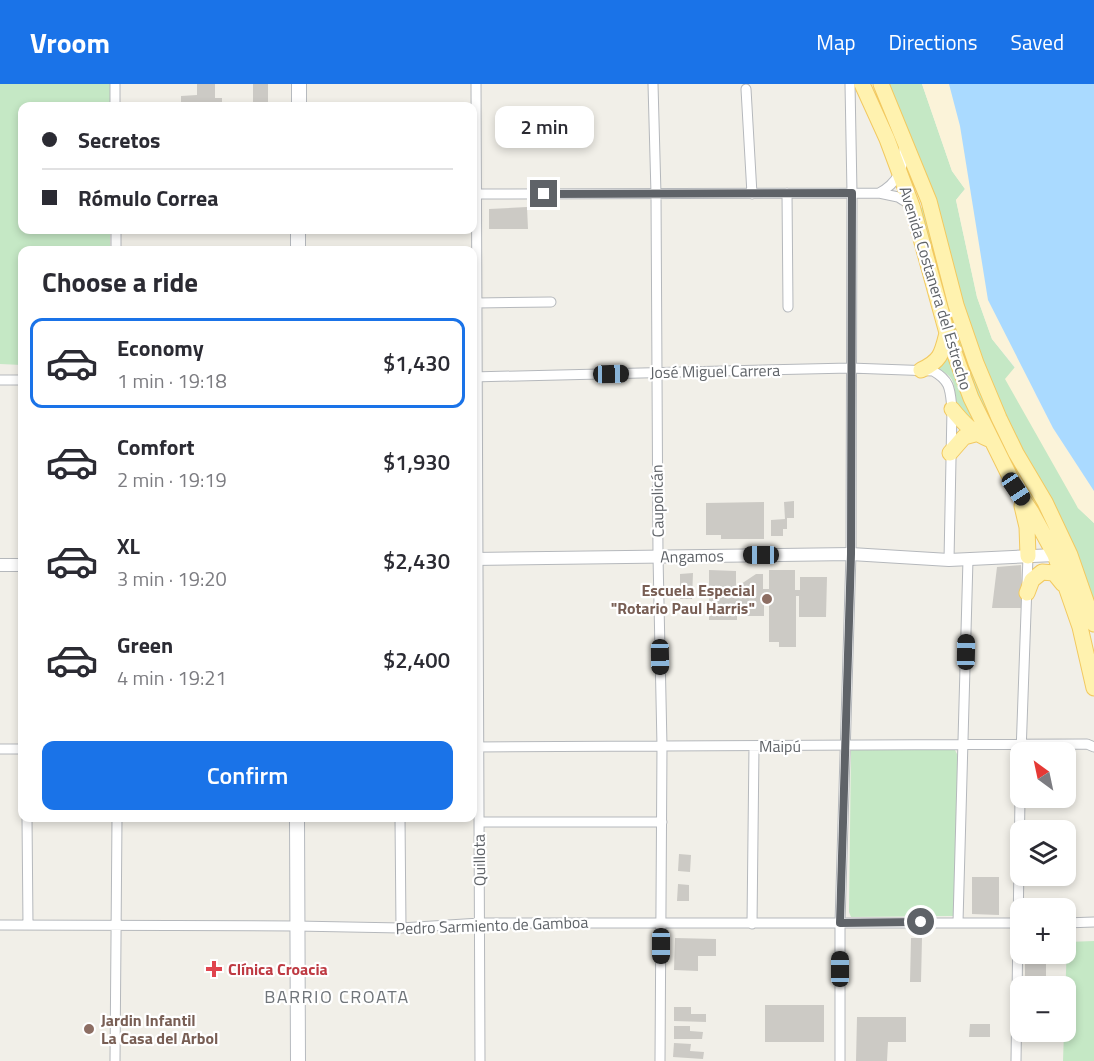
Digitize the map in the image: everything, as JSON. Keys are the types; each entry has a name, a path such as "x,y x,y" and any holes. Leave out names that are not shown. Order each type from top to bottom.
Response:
{"main road":[{"path":"299,84 299,102"},
{"name":"Avenida Costanera del Estrecho","path":"862,84 912,206 947,333 971,398 1016,489 1055,555 1073,603 1089,660 1094,688"},
{"name":"Avenida Costanera del Estrecho","path":"881,84 929,201 956,305 976,363 1016,453 1045,502 1077,573 1094,624"},
{"path":"921,370 931,365 942,353 947,333"},
{"path":"952,409 975,434 991,440"},
{"path":"950,453 964,437 975,434"},
{"path":"1016,489 1028,527 1028,556"},
{"path":"1055,555 1077,573"},
{"path":"1027,593 1037,574 1047,571 1054,573 1061,580 1073,603"},
{"path":"297,822 298,1061"}],"street":[{"path":"115,84 115,102"},
{"name":"Quillota","path":"476,84 476,102"},
{"name":"Caupolicán","path":"653,84 662,746 660,1061"},
{"path":"840,1061 840,923 851,554 852,193 849,84"},
{"path":"746,89 752,194"},
{"path":"879,193 893,183 900,174 904,156 902,133"},
{"path":"787,193 788,307"},
{"path":"477,194 879,193 898,197 912,206"},
{"path":"477,303 551,302"},
{"name":"José Miguel Carrera","path":"477,377 850,368 921,370"},
{"path":"921,370 933,371 943,376 950,389 952,409 949,560"},
{"path":"0,380 18,380"},
{"name":"Angamos","path":"477,559 851,554 949,560 1055,555"},
{"path":"1021,742 1028,556"},
{"path":"958,922 968,559"},
{"path":"0,565 18,565"},
{"name":"Maipú","path":"1076,744 1092,743"},
{"name":"Maipú","path":"477,747 963,745 1010,748"},
{"path":"752,924 754,746"},
{"path":"0,749 18,749"},
{"name":"Quillota","path":"477,772 480,1061"},
{"path":"1019,898 1020,808"},
{"path":"27,822 28,926"},
{"path":"115,1061 117,822"},
{"path":"400,822 401,928"},
{"path":"479,822 662,822"},
{"name":"Pedro Sarmiento de Gamboa","path":"0,926 401,928 480,922 1010,923"},
{"path":"1076,923 1094,922"},
{"path":"1016,1061 1018,964"}],"green space":[{"path":"0,84 110,84 110,102 18,102 18,234 110,234 110,246 18,246 18,365 0,364"},
{"path":"886,84 922,84 952,171 965,189 956,200 977,297 992,339 1015,368 1078,508 1094,523 1094,600 1074,548 1016,440 990,384"},
{"path":"925,207 938,262 1036,500 1065,554 987,420 965,370 920,208"},
{"path":"947,351 979,430 956,405 953,381 946,374 933,368"},
{"path":"858,746 953,746 959,758 954,916 851,917 849,912 851,750"},
{"path":"1094,941 1094,1061 1063,1061 1064,1042 1076,1042 1076,976 1066,976 1066,964 1076,964 1076,942"}],"sand":[{"path":"922,84 949,84 1035,394 1053,428 1094,491 1094,523 1078,508 1005,379 1015,367 992,339 977,297 956,200 965,189 952,171"}],"water":[{"path":"949,84 1094,84 1094,491 1053,428 988,300 960,126"}],"building":[{"path":"197,84 215,84 215,98 222,98 222,102 181,102 181,96 197,95"},
{"path":"253,84 268,84 268,102 253,102"},
{"path":"527,207 528,229 489,229 489,209"},
{"path":"794,501 794,518 787,518 787,529 783,529 783,536 771,536 771,520 785,519 784,502"},
{"path":"764,502 764,539 721,539 721,535 706,535 706,503"},
{"path":"1021,565 1023,608 992,608 997,567"},
{"name":"Escuela Especial \"Rotario Paul Harris\"","path":"709,570 736,571 736,590 741,589 741,584 756,574 763,574 763,589 769,589 769,570 795,570 795,590 800,590 800,577 827,577 826,617 799,617 799,596 796,596 796,647 779,647 779,642 769,642 769,601 764,601 764,616 742,616 742,602 737,602 737,620 709,620"},
{"path":"693,573 692,599 680,599 680,574"},
{"path":"679,854 691,855 690,872 678,871"},
{"path":"972,877 999,877 999,915 972,914"},
{"path":"678,884 689,885 689,901 677,901"},
{"path":"675,938 716,939 716,956 698,956 698,971 674,970"},
{"path":"911,938 922,938 921,982 910,982"},
{"path":"1025,964 1046,964 1046,976 1025,976"},
{"path":"765,1005 824,1005 824,1042 765,1042"},
{"path":"674,1007 691,1007 691,1014 706,1014 706,1022 674,1021"},
{"path":"857,1017 906,1017 906,1042 888,1042 887,1061 856,1061"},
{"path":"970,1024 990,1024 990,1037 969,1037"},
{"path":"674,1026 690,1026 690,1031 703,1032 702,1039 674,1039"},
{"path":"674,1043 691,1044 690,1051 704,1052 703,1059 673,1057"}],"place":[{"name":"Escuela Especial \"Rotario Paul Harris\"","path":"767,599"},
{"name":"Clínica Croacia","path":"214,969"},
{"name":"Jardin Infantil La Casa del Arbol","path":"89,1029"}],"district":[{"name":"BARRIO CROATA","path":"337,996"}],"route":[{"path":"544,194 852,193 851,554 840,923 921,922"}]}
